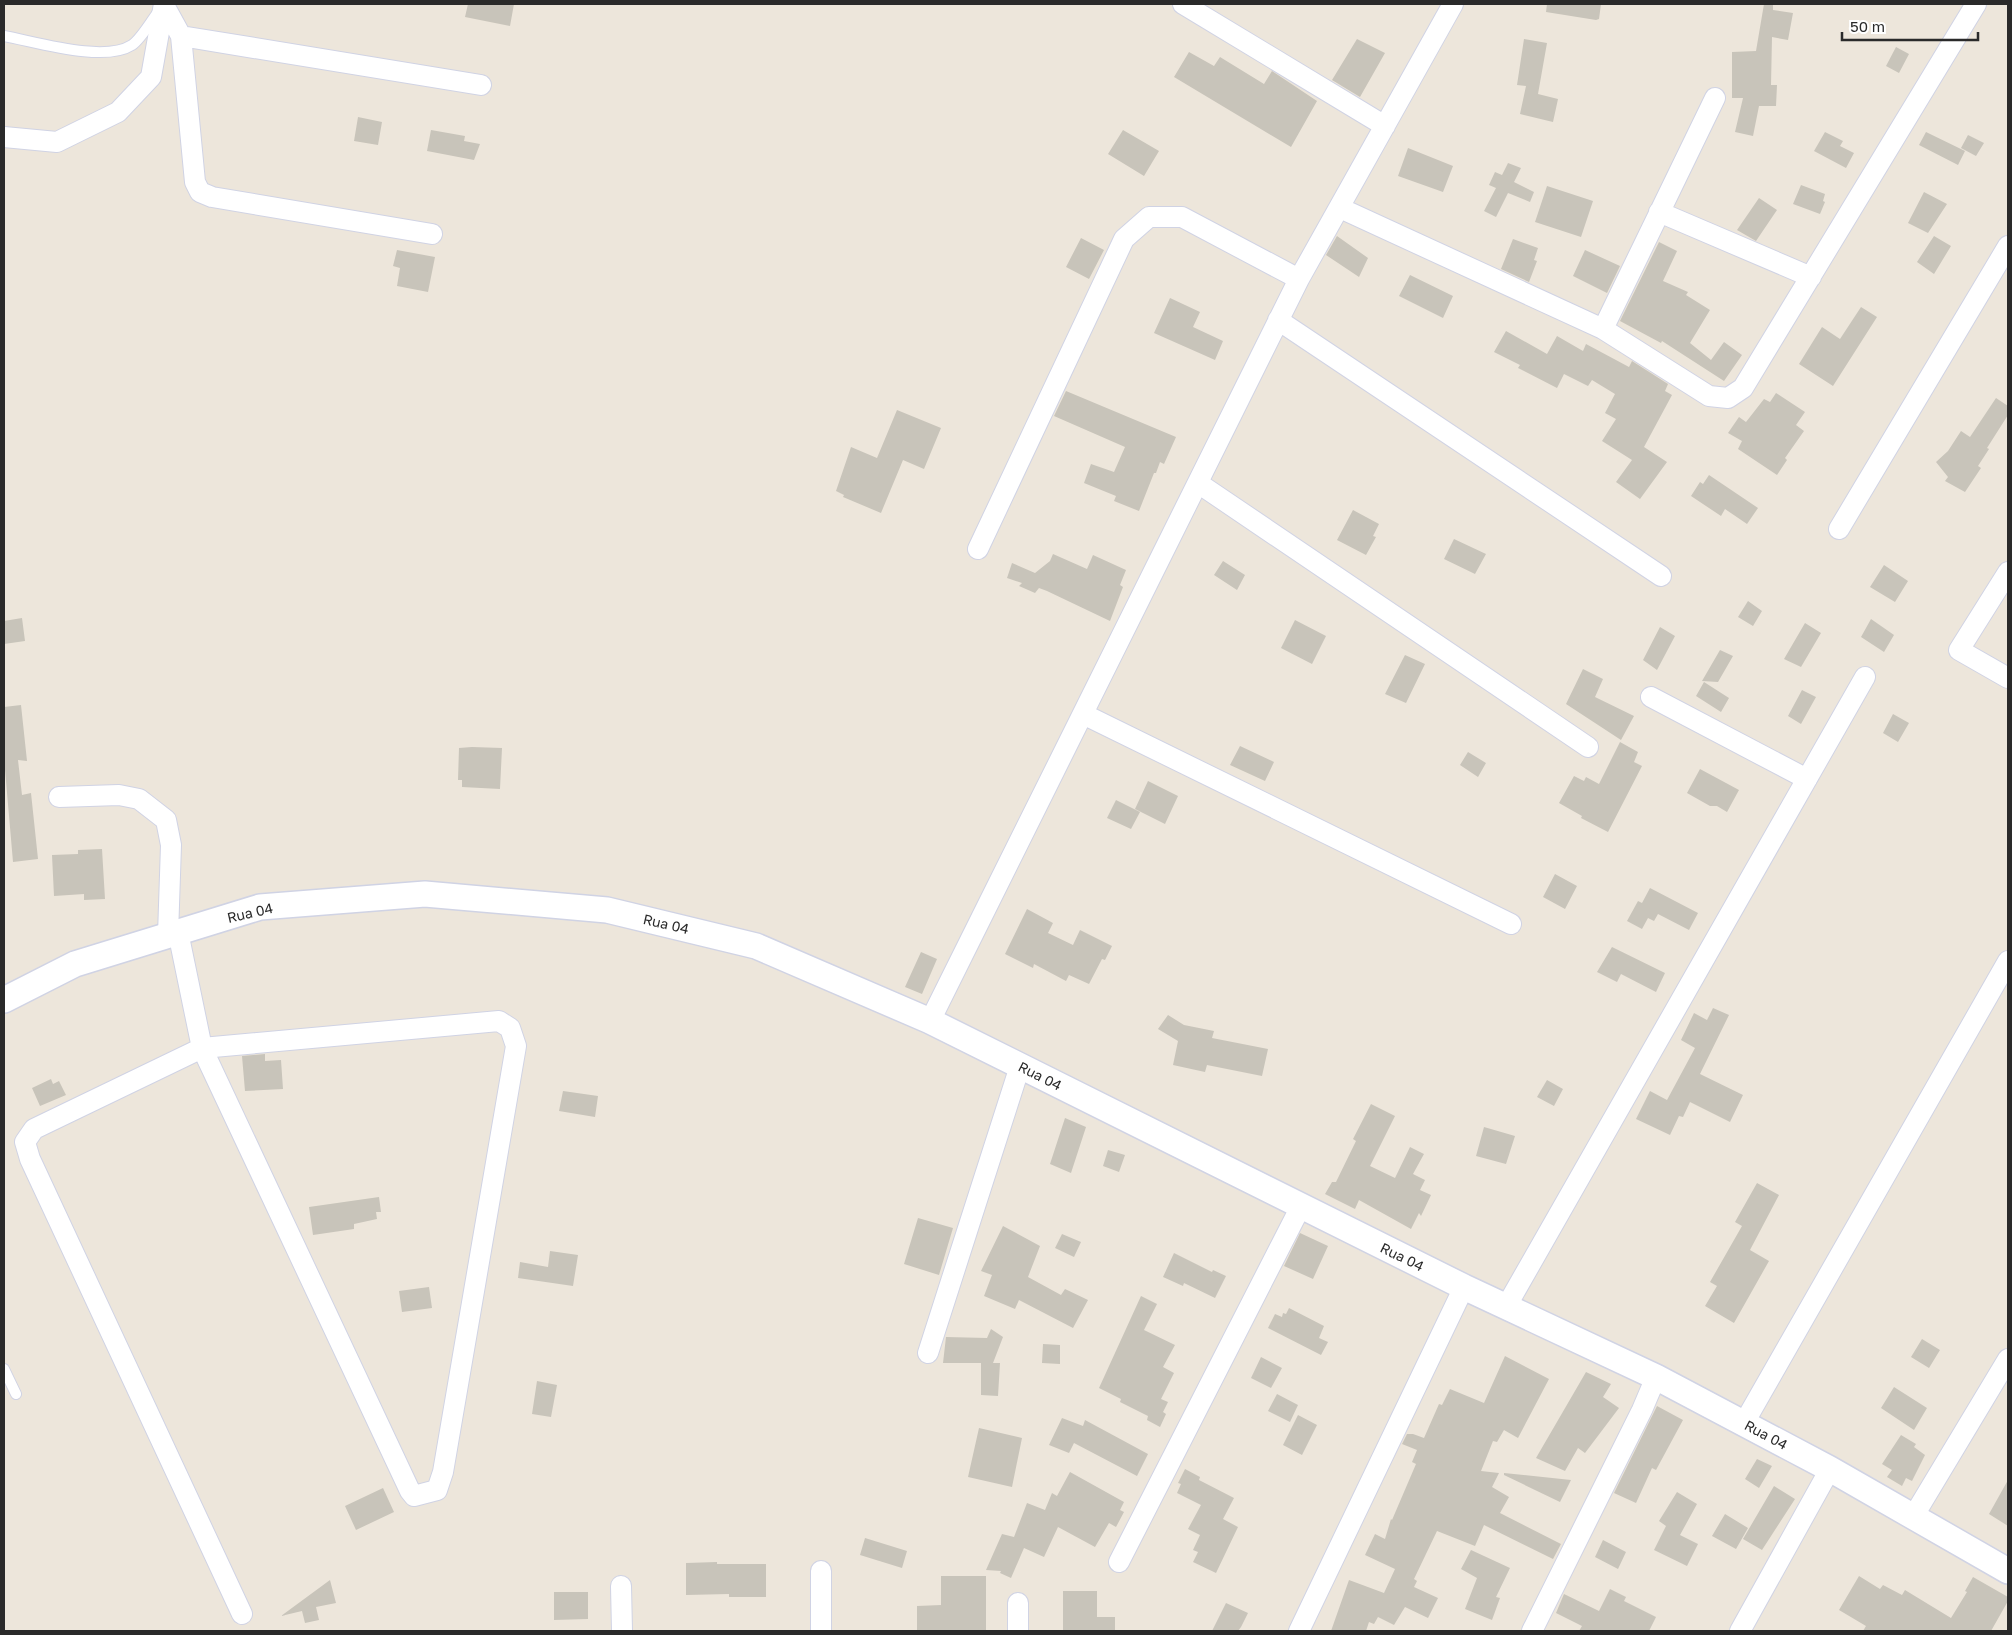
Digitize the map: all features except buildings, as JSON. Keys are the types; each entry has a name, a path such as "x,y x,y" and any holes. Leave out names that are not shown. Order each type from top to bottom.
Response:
{"street":[{"path":"164,4 181,36 195,182 200,192 212,198 432,234"},
{"path":"4,137 58,142 118,112 151,76 164,4"},
{"path":"1183,4 1385,126"},
{"path":"930,1021 1299,279 1453,4"},
{"path":"1340,208 1603,329 1709,396 1728,398 1743,388 1976,4"},
{"path":"181,36 481,85"},
{"path":"1603,329 1715,98"},
{"path":"1659,212 1811,277"},
{"path":"978,549 1124,239 1149,217 1182,217 1299,279"},
{"path":"1839,530 2008,246"},
{"path":"1278,320 1662,576"},
{"path":"1198,483 1588,747"},
{"path":"2008,572 1959,650 2008,678"},
{"path":"1506,1307 1865,677"},
{"path":"1651,697 1807,779"},
{"path":"1083,714 1510,924"},
{"path":"59,797 119,795 139,799 166,820 171,845 173,934 202,1048 414,1496 437,1490 443,1472 516,1046 510,1028 499,1020 202,1048 34,1129 25,1142 30,1159 242,1614"},
{"name":"Rua 04","path":"4,1000 75,964 260,907 425,894 606,910 756,946 930,1021 1464,1287 1656,1377 1830,1469 2008,1571"},
{"path":"1744,1423 2008,961"},
{"path":"928,1353 1020,1066"},
{"path":"1119,1562 1301,1206"},
{"path":"1299,1631 1464,1287"},
{"path":"1913,1517 2007,1365"},
{"path":"1532,1631 1642,1410 1656,1377"},
{"path":"1740,1631 1830,1469"},
{"path":"821,1571 821,1631"},
{"path":"621,1586 622,1631"},
{"path":"1018,1603 1018,1631"}],"lane":[{"path":"4,36 92,53 114,53 133,44 164,4"},
{"path":"4,1369 16,1394"}]}
